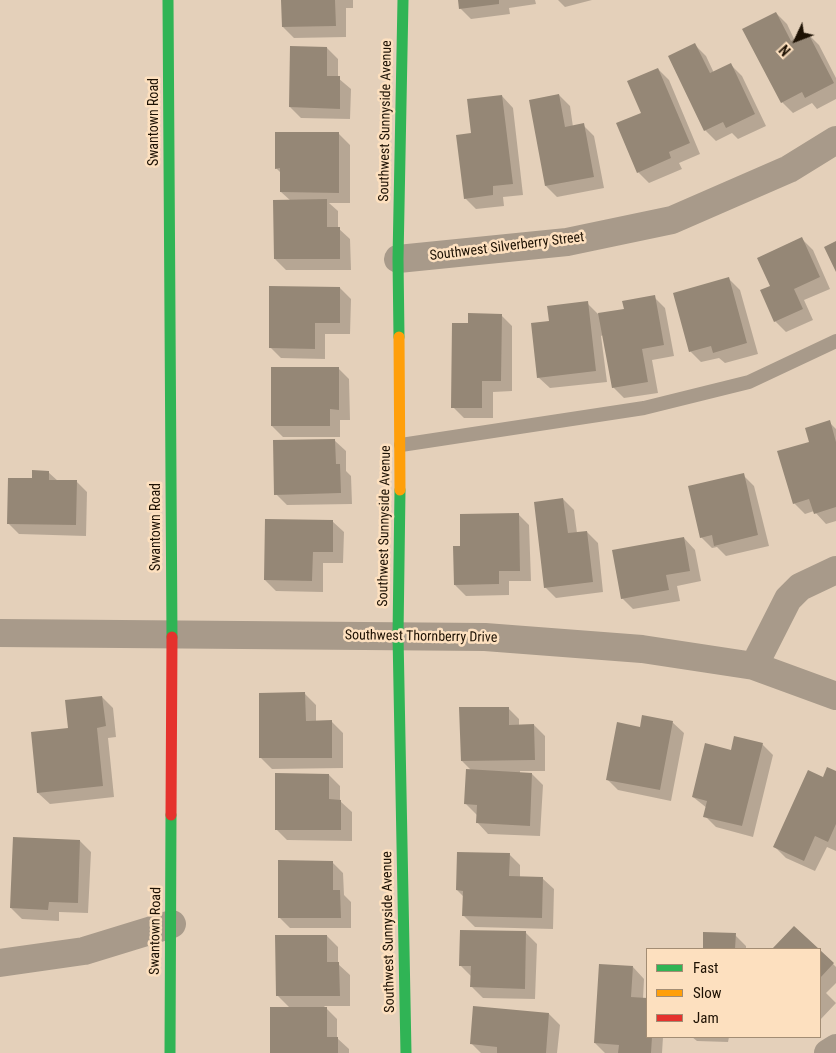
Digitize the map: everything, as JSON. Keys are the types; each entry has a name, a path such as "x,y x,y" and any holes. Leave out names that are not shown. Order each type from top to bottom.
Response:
{"street":[{"name":"Swantown Road","path":"168,0 172,633 170,1053"},
{"name":"Southwest Sunnyside Avenue","path":"403,0 398,259 401,444 398,635 406,1053"},
{"name":"Southwest Silverberry Street","path":"398,259 567,242 672,220 789,169 836,140"},
{"path":"754,666 788,599 800,587 836,570"},
{"name":"Southwest Thornberry Drive","path":"0,633 485,637 642,650 754,666 836,696"},
{"path":"0,963 84,951 172,924"},
{"path":"828,1053 836,1048"}],"lane":[{"path":"401,444 644,408 749,382 836,341"}],"building":[{"path":"281,0 335,0 336,26 282,27"},
{"path":"458,0 499,0 499,4 459,9"},
{"path":"776,12 791,41 808,33 834,83 805,98 802,92 781,103 742,29"},
{"path":"695,43 710,73 731,63 755,114 726,128 723,122 704,131 668,56"},
{"path":"290,46 327,47 327,76 340,76 340,109 289,107"},
{"path":"658,68 690,143 669,152 671,158 637,173 616,123 641,113 627,81"},
{"path":"559,94 565,127 584,123 594,177 545,186 529,100"},
{"path":"502,95 513,184 493,186 493,195 464,199 456,135 471,133 467,99"},
{"path":"275,132 339,132 339,193 280,192 280,168 275,169"},
{"path":"327,199 327,227 340,227 340,259 274,259 273,200"},
{"path":"802,237 820,277 794,289 803,309 774,322 760,290 770,286 757,258"},
{"path":"836,241 836,272 824,247"},
{"path":"729,277 747,343 713,353 711,346 689,352 673,293"},
{"path":"269,286 340,287 340,323 315,323 315,349 269,348"},
{"path":"655,295 664,345 642,349 648,382 612,388 598,313 624,309 622,301"},
{"path":"588,301 596,371 537,378 531,323 549,321 547,306"},
{"path":"468,313 502,314 501,381 482,381 482,408 451,408 452,323 468,323"},
{"path":"271,367 339,367 339,410 330,409 330,426 271,426"},
{"path":"830,420 836,442 836,507 814,514 809,499 793,504 777,451 809,442 805,428"},
{"path":"335,439 336,464 340,464 341,493 274,495 273,440"},
{"path":"32,470 49,471 49,480 77,480 76,525 7,524 8,478 32,478"},
{"path":"744,473 758,535 714,546 712,535 700,538 688,486"},
{"path":"563,498 568,533 587,531 593,582 544,588 534,502"},
{"path":"519,513 520,571 499,571 499,584 454,585 453,546 460,546 460,514"},
{"path":"265,519 333,520 333,552 313,552 312,581 264,580"},
{"path":"684,537 690,571 666,575 669,590 621,599 612,550"},
{"path":"305,692 306,721 332,720 332,758 259,758 259,693"},
{"path":"102,696 106,726 97,728 103,786 37,793 31,732 68,728 65,700"},
{"path":"459,707 509,707 509,725 534,724 535,760 461,761"},
{"path":"642,715 673,721 660,790 606,780 617,722 640,727"},
{"path":"734,736 763,743 742,826 703,817 707,801 692,797 705,743 731,750"},
{"path":"827,767 836,771 836,824 828,842 815,836 804,861 773,847 808,770 823,777"},
{"path":"466,769 532,773 530,826 476,823 477,805 464,804"},
{"path":"275,773 329,774 329,799 341,800 341,830 275,830"},
{"path":"13,837 80,840 78,903 49,902 48,910 10,908"},
{"path":"457,852 510,853 509,876 543,877 542,918 462,916 463,891 456,890"},
{"path":"278,860 333,861 333,890 340,890 341,918 278,918"},
{"path":"794,926 818,948 773,948"},
{"path":"460,930 526,931 525,989 470,987 471,966 459,966"},
{"path":"703,932 736,933 735,948 703,948"},
{"path":"275,935 327,935 327,962 339,962 340,996 276,996"},
{"path":"821,951 834,963 821,977"},
{"path":"599,964 633,966 631,997 646,998 646,1038 652,1038 651,1053 618,1053 619,1045 594,1043"},
{"path":"473,1006 549,1013 546,1053 497,1053 497,1047 470,1044"},
{"path":"270,1007 327,1007 327,1037 338,1037 338,1053 270,1053"}],"traffic: fast":[{"path":"168,0 172,637"},
{"path":"399,337 398,259 403,0"},
{"path":"400,490 398,635 406,1053"},
{"path":"170,1053 171,815"}],"traffic: slow":[{"path":"399,337 400,490"}],"traffic: jam":[{"path":"171,815 172,637"}]}
